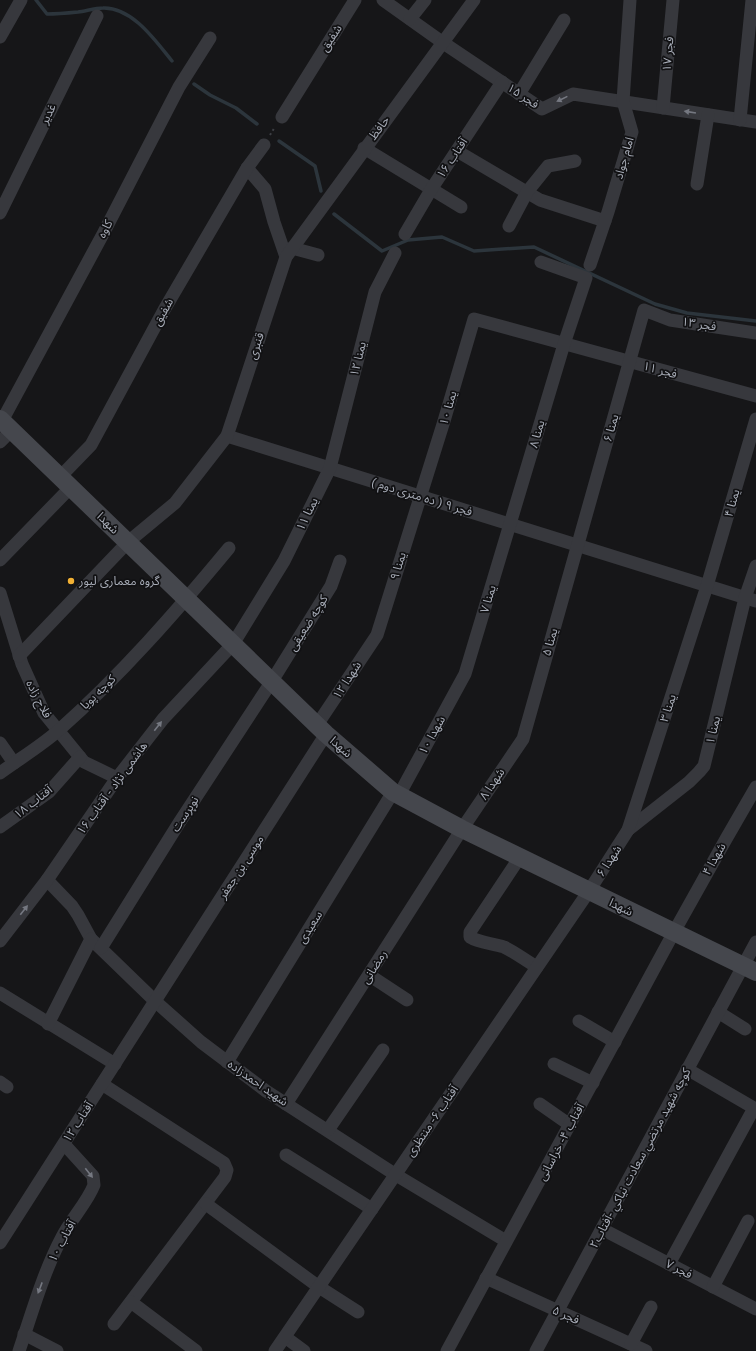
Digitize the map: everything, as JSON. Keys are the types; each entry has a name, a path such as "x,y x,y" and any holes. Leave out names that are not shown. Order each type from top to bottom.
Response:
{"main road":[{"name":"شهدا","path":"3,428 66,482 322,729 396,794 462,829 749,969"}],"street":[{"path":"0,35 21,0"},
{"name":"شفیق","path":"282,117 355,0"},
{"name":"فجر ۱۵","path":"383,0 442,42 542,109 573,94 756,122"},
{"path":"410,19 425,0"},
{"name":"حافظ","path":"289,252 474,0"},
{"name":"امام جواد","path":"590,265 632,132 623,101 630,0"},
{"name":"فجر ۱۷","path":"663,108 673,0"},
{"path":"740,120 752,0"},
{"name":"غدیر","path":"0,213 96,16"},
{"path":"519,94 564,20"},
{"name":"کاوه","path":"3,428 179,87 210,38"},
{"name":"آفتاب ۱۶","path":"405,234 432,188 502,82"},
{"path":"697,184 708,115"},
{"name":"شفیق","path":"0,560 66,482 91,445 164,310 247,168 264,145"},
{"path":"364,148 461,207"},
{"path":"457,151 540,200 605,221"},
{"path":"509,226 527,192 548,166 575,161"},
{"path":"247,168 265,189 274,222 289,252 318,255"},
{"name":"قنبری","path":"227,436 289,252"},
{"name":"یمنا ۱۲","path":"330,468 375,292 395,253"},
{"path":"541,262 586,278 564,344"},
{"name":"فجر ۱۳","path":"644,310 670,320 756,333"},
{"name":"یمنا ۶","path":"578,546 644,310"},
{"name":"فجر ۱۱","path":"474,319 756,396"},
{"name":"یمنا ۱۰","path":"420,496 474,319"},
{"name":"یمنا ۸","path":"510,524 564,344"},
{"name":"یمنا ۴","path":"707,586 756,419"},
{"path":"19,656 128,542 175,504 227,436"},
{"name":"فجر ۹ ( ده متری دوم )","path":"227,436 750,599"},
{"name":"یمنا ۱۱","path":"233,644 284,561 330,468"},
{"name":"یمنا ۹","path":"377,635 420,496"},
{"name":"یمنا ۷","path":"465,674 510,524"},
{"name":"یمنا ۵","path":"523,739 578,546"},
{"name":"کوچه پویا","path":"0,773 58,730 124,667 186,599 229,548"},
{"name":"کوچه ضعیقی","path":"272,681 331,586 340,561"},
{"name":"یمنا ۱","path":"628,830 689,782 704,766 750,599 756,566"},
{"name":"یمنا ۳","path":"628,830 707,586"},
{"name":"فلاح زاده","path":"0,593 3,617 44,713 84,762 117,778"},
{"name":"شهدا ۱۲","path":"322,729 377,635"},
{"name":"هاشمی نژاد - آقتاب ۱۶","path":"0,941 47,880 117,778 163,719 233,644"},
{"name":"شهدا ۱۰","path":"396,794 465,674"},
{"name":"نوپرست","path":"101,948 179,823 272,681"},
{"name":"موسی بن جعفر","path":"155,1001 322,729"},
{"name":"شهدا ۸","path":"462,829 523,739"},
{"path":"0,743 14,763"},
{"name":"آفتاب ۱۸","path":"0,827 49,792 80,757"},
{"name":"شهدا ۴","path":"674,932 756,787"},
{"name":"سعیدی","path":"227,1062 396,794"},
{"name":"رمضانی","path":"286,1104 462,829"},
{"name":"شهدا ۶","path":"589,891 628,830"},
{"path":"520,857 470,932 470,937 506,948 537,968"},
{"name":"شهید احمدزاده","path":"47,880 72,906 91,939 155,1001 201,1042 266,1091 396,1175 506,1242"},
{"name":"آفتاب ۶- منتظری","path":"275,1351 589,891"},
{"name":"آفتاب ۴- خراسانی","path":"447,1351 674,932"},
{"path":"48,1024 91,939"},
{"name":"كوچه شهيد مرتضي سعادت نياكي -آفتاب۲","path":"536,1351 718,1012 749,969 756,942"},
{"path":"369,975 407,1000"},
{"path":"0,993 115,1064"},
{"name":"آفتاب ۱۲","path":"0,1243 155,1001"},
{"path":"718,1012 745,1030"},
{"path":"579,1021 614,1042"},
{"path":"328,1130 383,1050"},
{"path":"554,1064 593,1083"},
{"path":"669,1264 754,1108 687,1069"},
{"path":"102,1084 224,1163 227,1170 225,1177 206,1204 114,1324"},
{"path":"540,1104 570,1125"},
{"name":"آفتاب ۱۰","path":"19,1351 34,1304 54,1253 94,1185 93,1176 64,1144"},
{"path":"286,1155 372,1209"},
{"path":"206,1204 319,1287 358,1312"},
{"path":"713,1287 748,1221"},
{"name":"فجر ۷","path":"602,1229 756,1309"},
{"name":"فجر ۵","path":"486,1278 646,1351"},
{"path":"131,1302 196,1351"},
{"path":"631,1344 651,1307"},
{"path":"24,1334 57,1351"},
{"path":"285,1338 304,1351"}],"path":[{"path":"264,145 282,117"}],"waterway":[{"path":"36,0 47,14 78,12 97,8 114,9 124,13 142,26 172,61"},
{"path":"194,84 210,95 236,108 257,124"},
{"path":"279,141 315,166 321,191"},
{"path":"334,214 382,251 408,240 442,237 474,251 534,247 655,304 687,313 756,321"}],"place":[{"name":"گروه معماری لیور","path":"71,581"}]}
